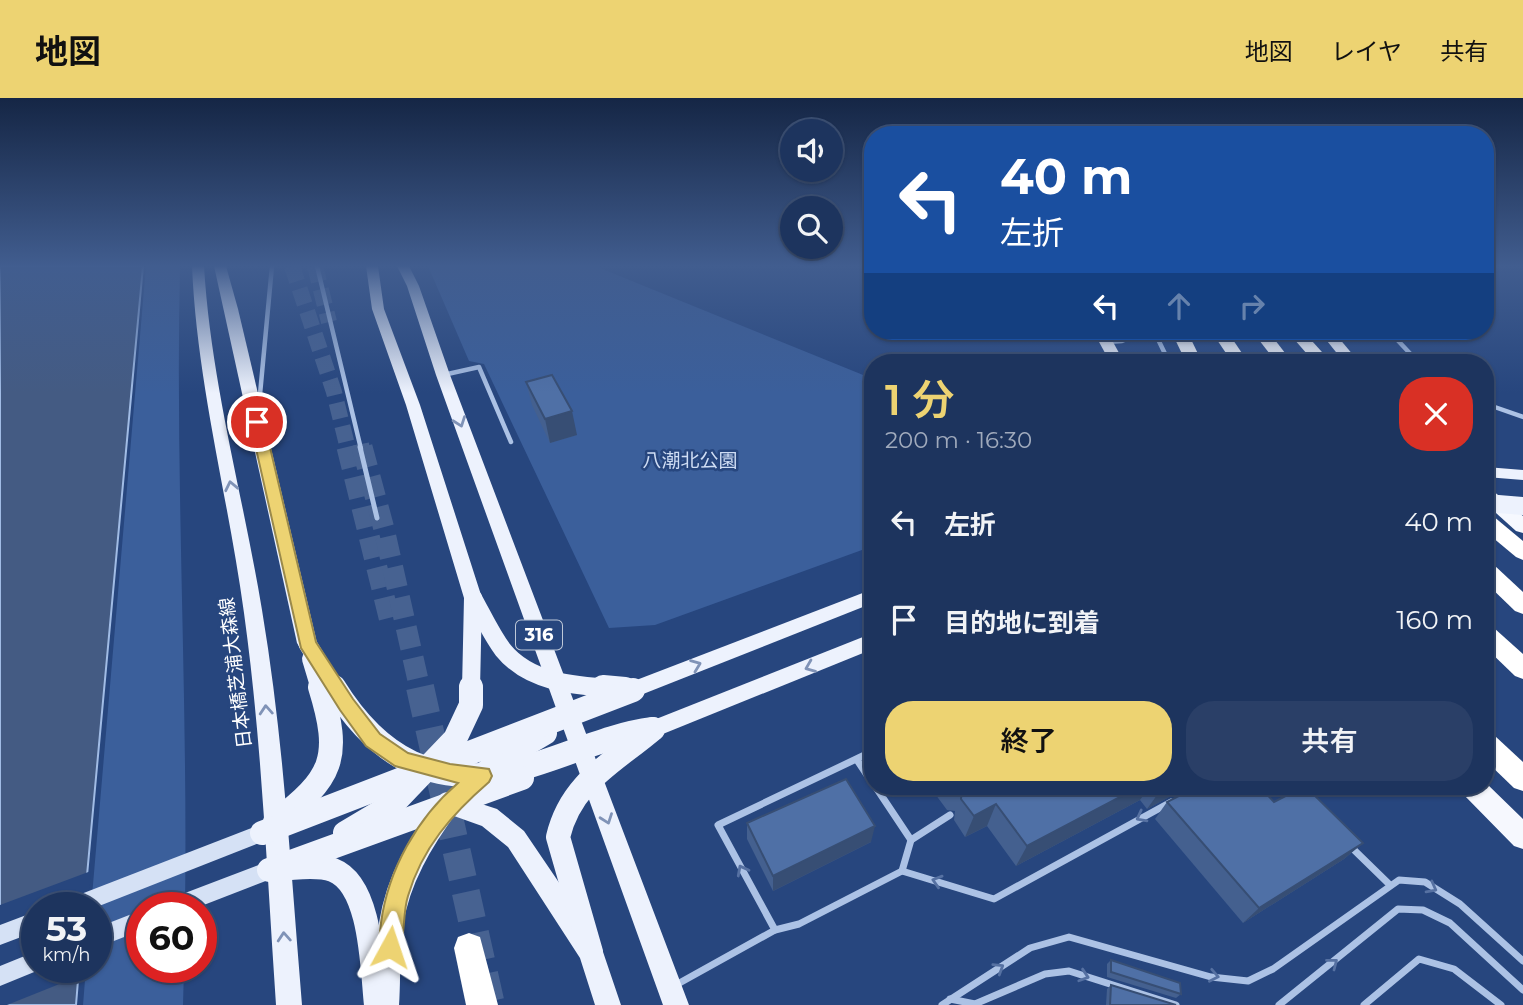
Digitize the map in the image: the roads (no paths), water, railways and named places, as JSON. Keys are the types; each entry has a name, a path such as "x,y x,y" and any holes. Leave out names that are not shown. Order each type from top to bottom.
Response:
{"highway":[{"path":"1303,340 1316,354"},
{"path":"1334,340 1345,354"},
{"path":"1494,501 1523,526"},
{"path":"1494,528 1523,552"},
{"path":"1494,578 1523,605"},
{"path":"1494,642 1523,669"},
{"path":"1494,752 1523,779"},
{"path":"1481,795 1523,837"},
{"path":"469,947 482,1005"}],"main road":[{"name":"日本橋芝浦大森線","path":"200,308 207,377 241,531 265,697 289,1005"},
{"path":"230,308 307,643 332,739 328,768 318,786 262,833"},
{"path":"378,308 413,405 473,598 500,646 514,662 534,674 577,685 632,690"},
{"name":"316","path":"421,308 673,997"},
{"path":"1494,473 1523,475"},
{"path":"1494,504 1523,506"},
{"path":"269,870 360,825 392,805 455,739 471,705 473,598"},
{"path":"111,892 864,600"},
{"path":"307,643 373,740 402,760 430,768 482,776 520,769 623,732 653,729"},
{"path":"213,892 653,729 864,645"},
{"path":"387,1005 390,926 396,897 421,841 449,804 482,776 539,735 604,708 632,690"},
{"path":"608,1005 558,837 560,820 578,789 653,729"},
{"path":"262,833 339,811 392,805 449,804 489,817 516,839 591,952"},
{"path":"269,870 310,866 335,870 349,880 359,898 365,921 376,1005"},
{"path":"0,935 21,927"},
{"path":"0,976 21,967"}],"lane":[{"path":"257,422 269,308"},
{"path":"327,308 377,518"},
{"path":"1397,340 1411,354"},
{"path":"443,375 479,367 511,442"},
{"path":"1494,407 1523,418"},
{"path":"775,930 718,825 864,756"},
{"path":"857,760 864,770"},
{"path":"881,795 911,840"},
{"path":"1298,795 1307,804"},
{"path":"673,997 775,930 800,924 902,871 994,898 1177,799"},
{"path":"902,871 911,840 950,815"},
{"path":"1344,840 1390,885"},
{"path":"942,1005 1030,948 1069,937 1211,977 1248,981 1273,969 1399,880 1425,882 1460,904 1523,961"},
{"path":"1279,1005 1398,909 1423,910 1450,923 1523,990"},
{"path":"1364,1005 1419,958 1454,969 1501,1005"},
{"path":"950,999 975,1004 1045,974 1069,971 1176,1005"}],"tunnel":[{"path":"306,308 334,392 348,449"},
{"path":"326,308 329,322"},
{"path":"361,444 362,449"},
{"path":"347,447 391,625"},
{"path":"362,447 384,529 420,689"},
{"path":"420,687 491,1005"}],"park label":[{"name":"八潮北公園","path":"690,460"}]}
